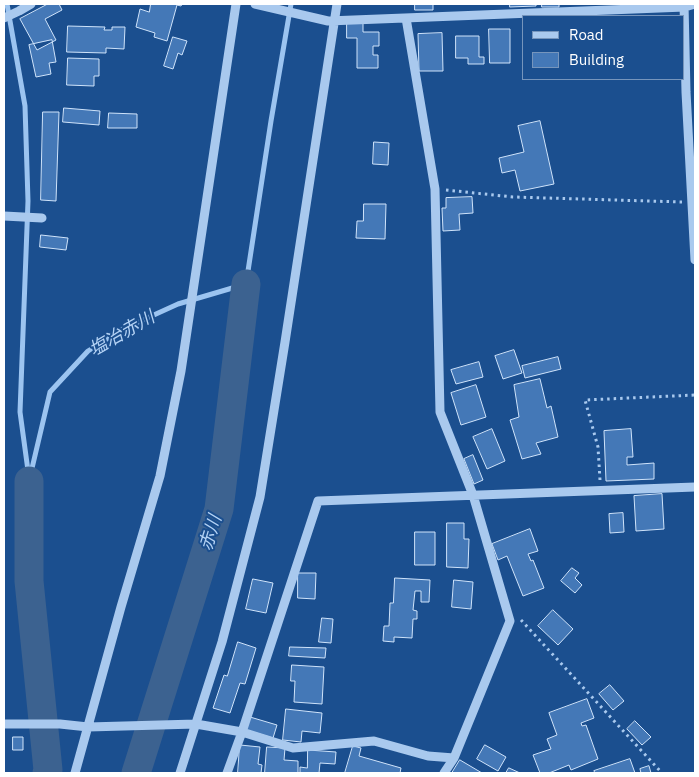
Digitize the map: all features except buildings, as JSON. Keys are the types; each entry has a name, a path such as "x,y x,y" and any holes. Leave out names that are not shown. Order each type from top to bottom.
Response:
{"street":[{"path":"4,18 31,4"},
{"path":"75,773 162,467 181,371 236,4"},
{"path":"255,4 328,21 695,4"},
{"path":"180,773 222,642 260,498 338,4"},
{"path":"684,5 686,92 695,260"},
{"path":"406,18 436,189 440,412 473,495 510,621 454,758 444,773"},
{"path":"4,216 42,218"},
{"path":"227,773 318,500 695,487"},
{"path":"4,724 60,724 88,727 196,724 242,732 292,748 374,741 428,756 454,758"}],"path":[{"path":"436,189 513,198 692,202"},
{"path":"600,490 598,447 585,400 695,395"},
{"path":"510,621 522,620 662,773"}],"waterway":[{"path":"7,4 25,106 28,201 20,412 29,478"},
{"name":"塩冶赤川","path":"29,481 50,392 88,351 123,329 178,304 246,284 291,4"},
{"name":"赤川","path":"136,773 219,509 246,284"},
{"name":"塩冶赤川","path":"29,481 29,581 47,773"}]}
